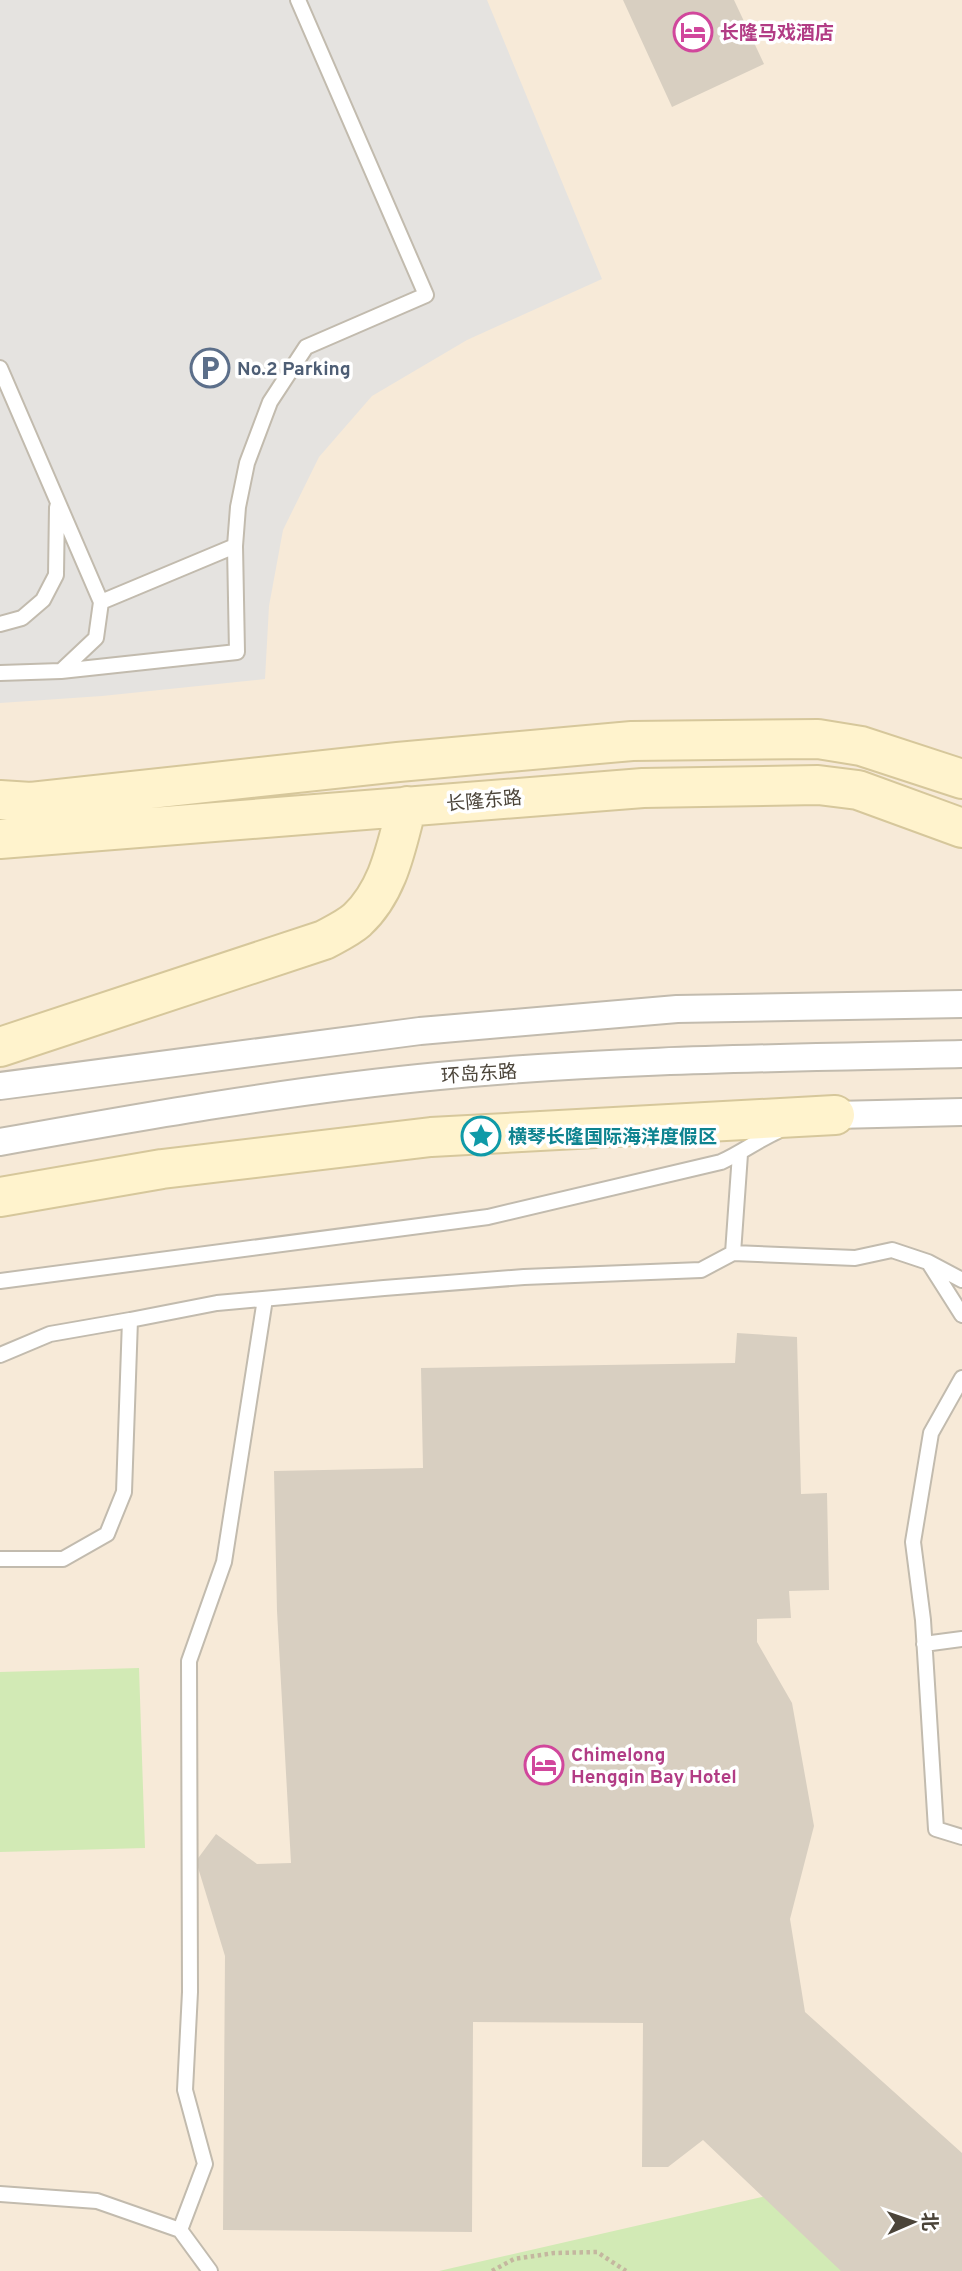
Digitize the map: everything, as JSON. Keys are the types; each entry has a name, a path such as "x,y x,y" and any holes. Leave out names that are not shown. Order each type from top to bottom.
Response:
{"main road":[{"path":"0,800 31,802 412,761 632,741 818,739 861,746 962,779"},
{"name":"长隆东路","path":"0,839 643,788 817,785 858,790 962,828"},
{"path":"0,1047 324,940 345,928 355,922 376,899 388,873 407,806"},
{"path":"0,1197 162,1169 431,1137 835,1115"}],"street":[{"path":"0,1086 419,1031 623,1013 677,1009 962,1004"},
{"name":"环岛东路","path":"0,1142 143,1117 438,1076 655,1060 962,1054"},
{"path":"835,1115 962,1112"}],"lane":[{"path":"0,673 61,671 237,652 235,546 238,507 247,463 270,401 306,347 426,295 298,0"},
{"path":"0,368 101,602 96,638 61,671"},
{"path":"0,624 22,618 43,600 56,575 58,502"},
{"path":"101,602 235,546"},
{"path":"0,1281 488,1217 721,1162 740,1154 754,1142 787,1127 835,1115"},
{"path":"733,1253 740,1154"},
{"path":"0,1355 50,1334 216,1303 524,1277 701,1270 733,1253 855,1258 892,1250 928,1262 962,1280"},
{"path":"928,1262 962,1315"},
{"path":"180,2230 205,2164 185,2090 190,1992 190,1661 224,1562 265,1299"},
{"path":"0,1559 63,1559 107,1534 124,1492 130,1320"},
{"path":"962,1378 931,1433 913,1542 925,1644 936,1829 962,1837"},
{"path":"925,1644 962,1639"},
{"path":"0,2194 97,2201 180,2230 210,2271"}],"path":[{"path":"492,2271 514,2259 554,2253 597,2252 626,2271"}],"shaded area":[{"name":"横琴长隆国际海洋度假区","path":"0,0 962,0 962,2271 0,2271"},
{"name":"No.2 Parking","path":"0,0 487,0 602,279 467,340 372,396 319,457 283,530 269,606 265,679 102,696 0,703"}],"green space":[{"path":"139,1668 145,1848 0,1852 0,1672"},
{"path":"801,2188 883,2271 439,2271"}],"building":[{"name":"长隆马戏酒店","path":"623,0 734,0 764,64 672,107"},
{"name":"Chimelong Hengqin Bay Hotel","path":"737,1333 797,1337 801,1494 827,1493 829,1590 789,1591 791,1618 757,1619 757,1642 792,1703 814,1826 790,1919 805,2012 962,2153 962,2271 841,2271 703,2140 668,2167 642,2167 643,2023 473,2022 472,2232 223,2230 225,1956 196,1861 216,1834 257,1864 291,1863 277,1611 274,1471 423,1468 421,1368 735,1363"}],"place":[{"name":"长隆马戏酒店","path":"693,32"},
{"name":"No.2 Parking","path":"210,368"},
{"name":"横琴长隆国际海洋度假区","path":"481,1136"},
{"name":"Chimelong Hengqin Bay Hotel","path":"544,1765"}]}
